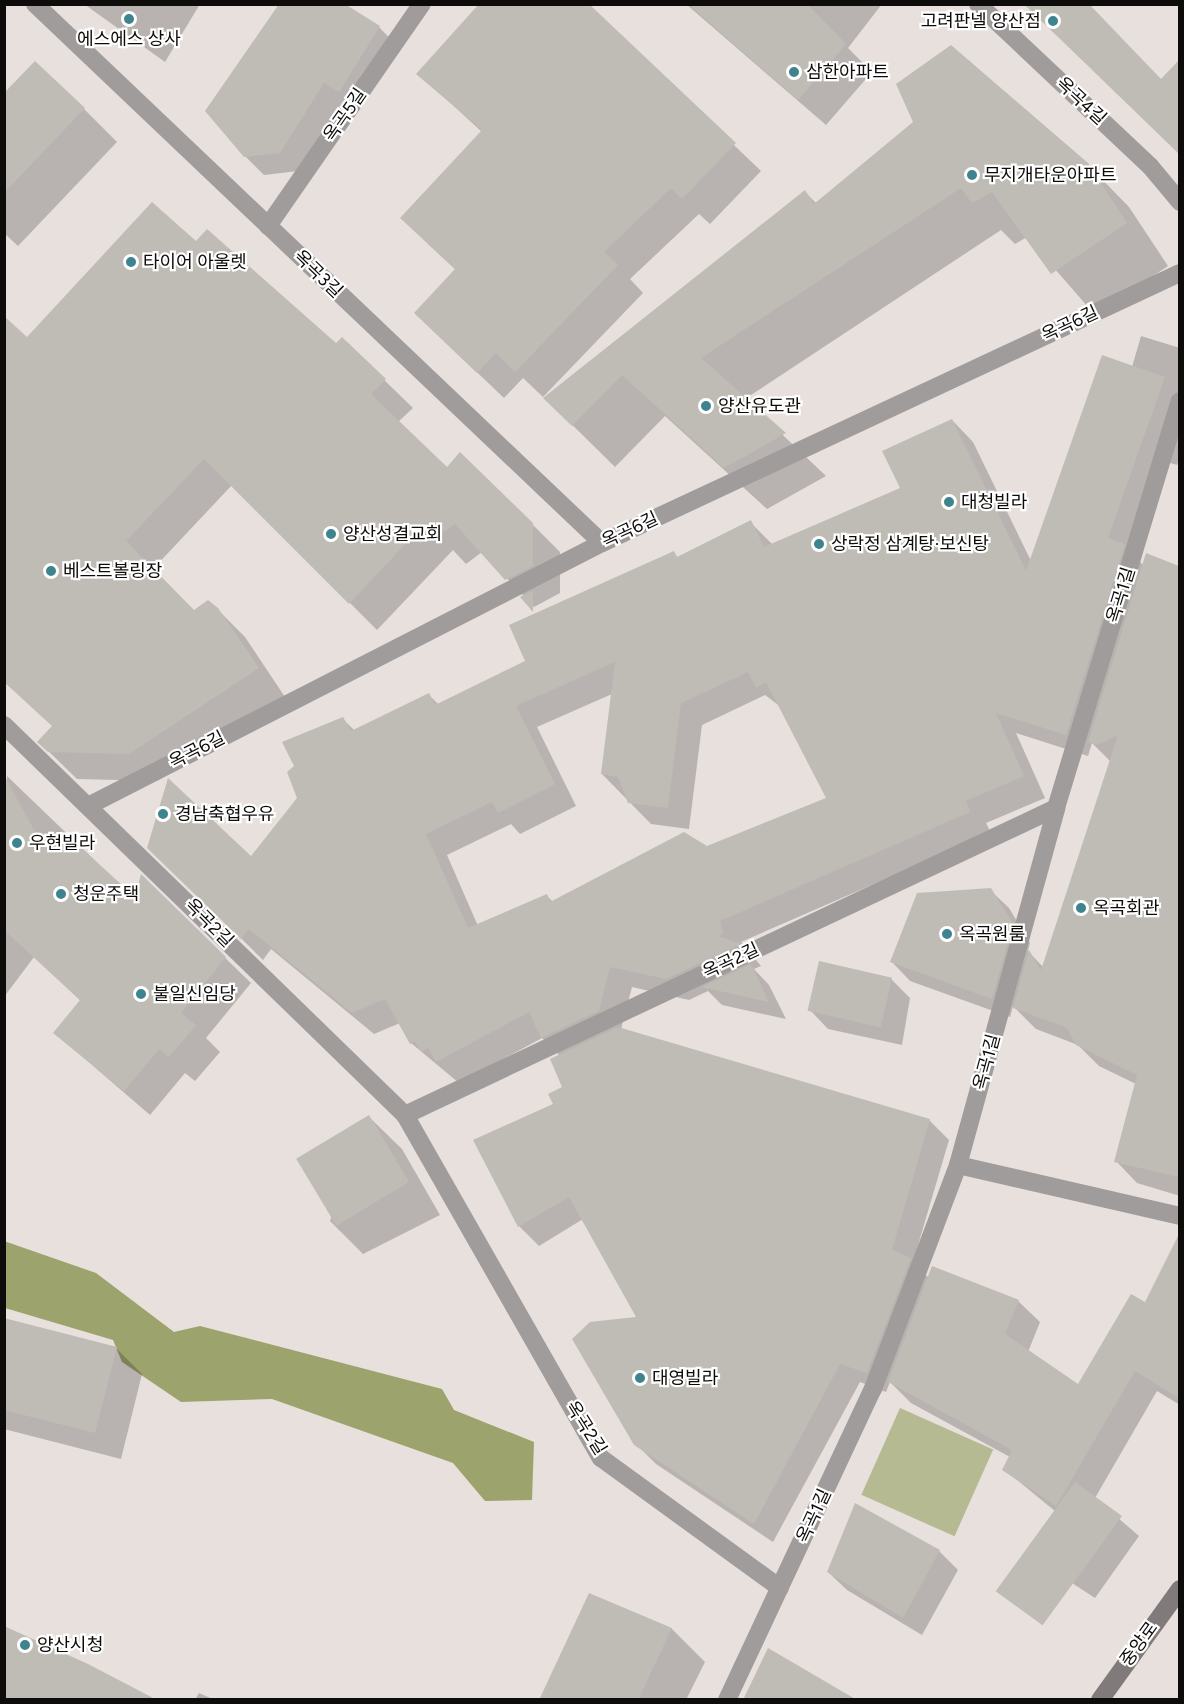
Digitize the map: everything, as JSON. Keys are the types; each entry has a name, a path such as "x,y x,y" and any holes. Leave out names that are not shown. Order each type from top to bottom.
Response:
{"main road":[{"name":"중앙로","path":"1100,1700 1179,1589"}],"street":[{"name":"옥곡3길","path":"35,4 602,543"},
{"name":"옥곡5길","path":"268,226 423,4"},
{"name":"옥곡4길","path":"978,4 1150,166 1179,202"},
{"name":"옥곡6길","path":"90,805 602,543 1179,273"},
{"name":"옥곡1길","path":"727,1700 873,1389 958,1165 1056,808 1179,401"},
{"name":"옥곡2길","path":"7,733 90,805 405,1115 601,1458 780,1588"},
{"name":"옥곡2길","path":"405,1115 1056,808"},
{"path":"958,1165 1179,1216"}],"green space":[{"path":"4,1241 96,1273 174,1332 200,1326 442,1389 454,1410 534,1442 532,1500 485,1501 453,1463 272,1399 181,1402 122,1362 113,1340 5,1308"},
{"path":"900,1408 993,1449 955,1536 861,1495"}],"building":[{"path":"279,4 345,4 380,26 339,92 324,83 280,153 244,157 205,111"},
{"path":"479,4 589,4 736,143 682,199 671,188 604,252 618,265 515,372 496,353 477,373 414,313 455,269 400,218 482,130 416,74"},
{"name":"삼한아파트","path":"688,4 807,4 846,44 798,100"},
{"path":"1024,4 1089,4 1161,79 1179,60 1179,154"},
{"name":"무지개타운아파트","path":"951,45 1088,163 1127,223 1051,274 992,192 972,203 961,188 701,358 786,433 724,468 622,375 572,426 543,398 805,190 814,204 913,122 896,84"},
{"path":"35,61 85,108 4,193 4,93"},
{"path":"152,202 196,241 207,229 336,343 342,337 386,379 371,394 447,467 460,452 533,523 533,566 505,580 455,524 437,537 425,523 349,604 204,459 126,541 194,610 208,600 218,608 259,668 129,754 48,752 37,742 52,726 4,682 4,316 27,337"},
{"path":"1102,355 1165,377 1108,538 1125,544 1066,735 996,713 1024,776 966,801 970,812 720,921 723,934 718,936 741,944 666,979 610,967 599,1011 541,1038 529,1012 436,1062 428,1048 421,1052 415,1041 410,1044 385,999 352,1013 249,929 241,939 147,848 168,778 251,856 297,798 287,772 294,766 282,742 343,717 351,731 429,693 435,705 525,661 509,625 674,551 677,557 751,520 764,547 900,488 882,451 952,419 1026,571","holes":["615,662 601,774 618,777 628,803 668,808 681,703 748,672 756,688 766,682 826,798 707,846 684,832 550,902 547,894 468,928 426,834 492,802 498,813 555,784 516,706"]},
{"path":"1146,553 1179,566 1179,1177 1114,1162 1137,1075 1076,1045 1067,1028 1013,1008 1029,950 1041,970 1118,735 1097,745 1088,742"},
{"path":"533,591 533,612 520,597"},
{"path":"4,775 40,841 63,831 135,897 141,874 226,957 181,1013 196,1025 169,1057 159,1049 124,1091 53,1033 80,1000 4,930"},
{"name":"옥곡원룸","path":"991,888 1013,924 992,999 890,962 917,893"},
{"path":"819,961 892,978 881,1028 808,1011"},
{"path":"751,964 769,1002 702,987"},
{"path":"618,1027 930,1119 892,1250 911,1258 867,1373 840,1364 754,1524 634,1445 572,1339 590,1322 636,1317 569,1197 518,1227 473,1140 553,1104 548,1094 562,1087 550,1059"},
{"path":"369,1115 409,1182 336,1226 296,1159"},
{"path":"1179,1234 1179,1398 1135,1371 1056,1506 1002,1470 1012,1450 888,1382 932,1266 1019,1300 1005,1334 1078,1384 1131,1294 1145,1302"},
{"path":"4,1318 117,1347 95,1433 4,1410"},
{"path":"1075,1482 1122,1516 1043,1625 996,1591"},
{"path":"855,1503 940,1550 903,1618 827,1572"},
{"path":"589,1593 672,1628 638,1700 539,1700"},
{"name":"양산시청","path":"4,1626 88,1664 157,1700 4,1700"},
{"path":"768,1648 857,1700 743,1700"}],"place":[{"name":"에스에스 상사","path":"129,19"},
{"name":"고려판넬 양산점","path":"1053,21"},
{"name":"삼한아파트","path":"794,72"},
{"name":"무지개타운아파트","path":"972,175"},
{"name":"타이어 아울렛","path":"131,262"},
{"name":"양산유도관","path":"706,406"},
{"name":"대청빌라","path":"949,502"},
{"name":"양산성결교회","path":"331,534"},
{"name":"상락정 삼계탕·보신탕","path":"819,544"},
{"name":"베스트볼링장","path":"51,571"},
{"name":"경남축협우유","path":"163,814"},
{"name":"우현빌라","path":"17,843"},
{"name":"청운주택","path":"61,894"},
{"name":"옥곡회관","path":"1081,908"},
{"name":"옥곡원룸","path":"947,934"},
{"name":"불일신임당","path":"141,994"},
{"name":"대영빌라","path":"640,1378"},
{"name":"양산시청","path":"25,1645"}]}
